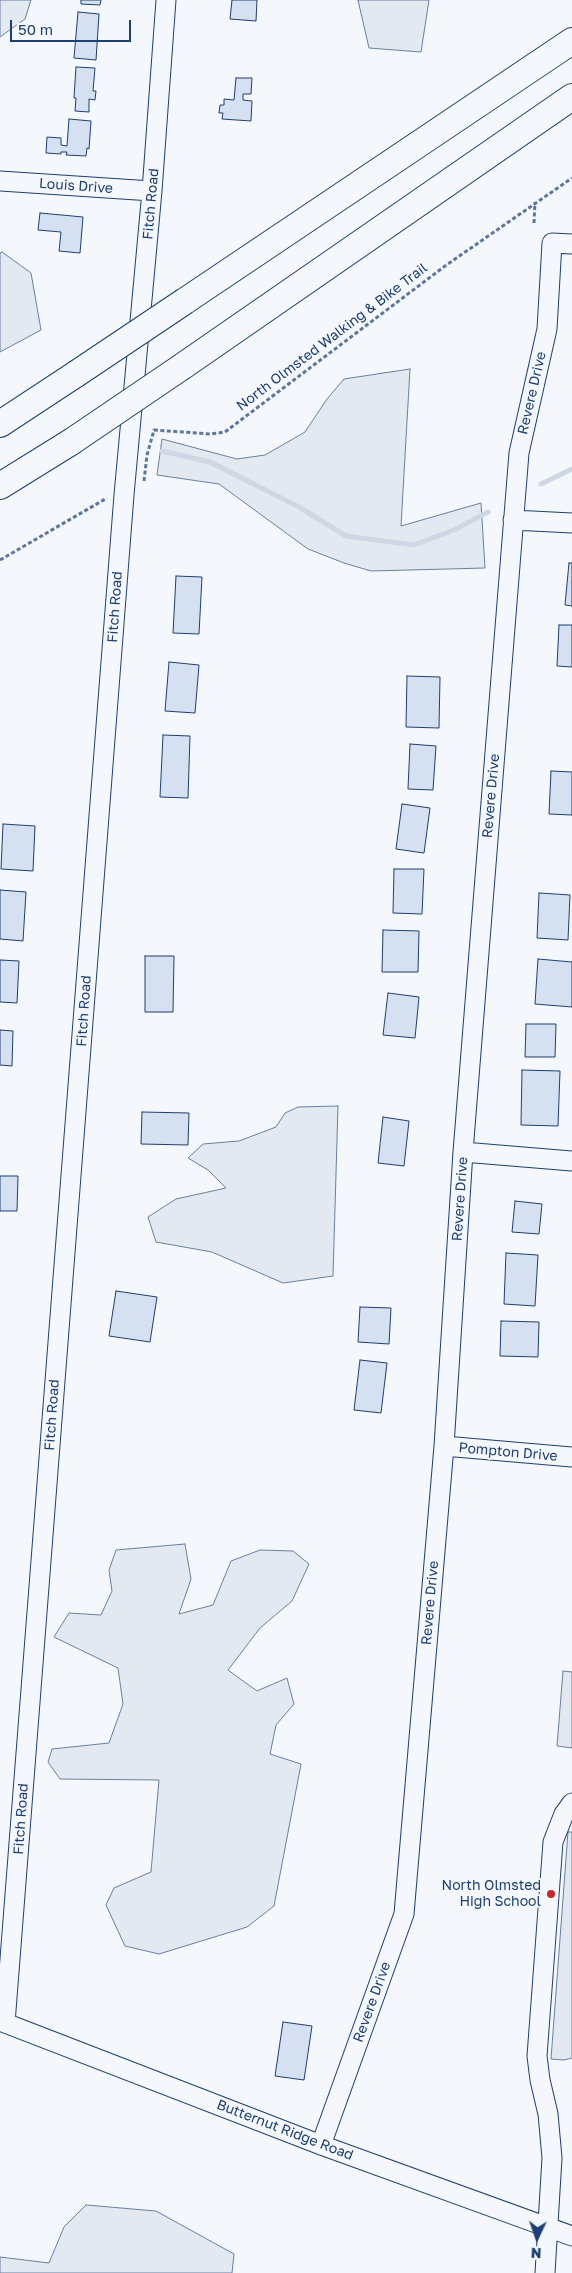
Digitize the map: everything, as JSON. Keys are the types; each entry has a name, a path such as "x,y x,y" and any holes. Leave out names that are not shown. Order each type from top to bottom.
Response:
{"highway":[{"path":"0,424 572,41"},
{"path":"0,486 72,442 572,96"}],"street":[{"name":"Fitch Road","path":"2,2022 124,494 152,191 166,0"},
{"name":"Louis Drive","path":"0,181 152,191"},
{"name":"Revere Drive","path":"321,2145 404,1914 444,1446 463,1152 519,453 547,329 552,243 572,244"},
{"path":"513,520 572,523"},
{"path":"463,1152 572,1161"},
{"name":"Pompton Drive","path":"444,1446 572,1457"},
{"path":"545,2273 552,2158 551,2134 537,2056 553,1842 564,1814 572,1803"},
{"name":"Butternut Ridge Road","path":"2,2022 321,2145 572,2236"}],"path":[{"name":"North Olmsted Walking & Bike Trail","path":"144,483 154,430 211,434 225,432 368,324 572,178"},
{"path":"534,223 536,202"},
{"path":"0,560 95,506 104,498 110,498"}],"shaded area":[{"path":"0,0 31,0 25,19 0,37"},
{"path":"358,0 429,0 421,52 369,48"},
{"path":"2,252 31,273 41,330 0,352 0,253"},
{"path":"410,369 401,526 481,503 485,568 371,571 308,549 219,484 157,475 162,439 237,459 265,455 305,432 327,399 344,379"},
{"path":"338,1106 333,1276 283,1283 212,1252 156,1242 148,1217 176,1199 226,1188 208,1170 188,1158 203,1144 239,1141 276,1127 285,1113 298,1107"},
{"path":"185,1544 191,1579 179,1614 213,1605 231,1561 260,1550 293,1551 309,1564 292,1601 260,1628 228,1670 257,1691 287,1678 294,1704 276,1725 270,1754 301,1764 274,1906 247,1927 159,1954 125,1946 106,1905 114,1888 151,1872 159,1780 60,1779 48,1762 52,1749 109,1743 123,1704 118,1668 54,1637 69,1613 101,1615 112,1591 109,1570 116,1550"},
{"path":"563,1671 572,1672 572,1748 557,1746"},
{"path":"568,1832 572,1832 572,2058 564,2060 551,2059"},
{"path":"86,2205 156,2211 234,2254 232,2273 0,2273 0,2257 49,2263 64,2227"}],"building":[{"path":"81,0 101,0 100,5 81,4"},
{"path":"232,0 257,0 256,21 230,19"},
{"path":"78,12 99,14 96,60 74,58"},
{"path":"76,67 95,68 93,91 96,91 95,100 89,99 89,112 75,111"},
{"path":"236,78 252,78 251,94 243,94 243,100 252,101 251,121 222,119 223,113 219,113 220,105 224,105 224,99 234,100"},
{"path":"69,119 91,121 89,149 87,148 86,156 66,155 67,152 61,152 61,154 46,153 47,137 61,138 61,145 67,146"},
{"path":"40,213 83,217 80,253 59,251 61,232 38,230"},
{"path":"569,563 572,563 572,606 565,605"},
{"path":"176,576 202,577 199,634 173,633"},
{"path":"559,625 572,625 572,667 557,666"},
{"path":"169,662 199,665 195,713 165,711"},
{"path":"407,676 440,677 439,728 406,727"},
{"path":"163,735 190,736 188,798 160,797"},
{"path":"410,744 436,746 433,790 408,789"},
{"path":"551,771 572,772 572,815 549,814"},
{"path":"402,804 430,808 424,853 396,849"},
{"path":"3,824 35,826 33,871 1,869"},
{"path":"394,869 424,869 422,914 393,913"},
{"path":"0,890 26,892 23,941 0,939"},
{"path":"539,893 570,895 568,940 537,938"},
{"path":"383,930 419,931 418,972 382,972"},
{"path":"145,956 174,956 173,1012 145,1012"},
{"path":"538,959 572,962 572,1007 535,1004"},
{"path":"0,960 19,961 17,1003 0,1002"},
{"path":"388,993 419,997 415,1038 383,1035"},
{"path":"526,1024 556,1024 555,1057 525,1057"},
{"path":"0,1030 13,1031 12,1066 0,1065"},
{"path":"522,1070 560,1071 558,1126 521,1125"},
{"path":"142,1112 189,1113 188,1145 141,1144"},
{"path":"383,1117 409,1121 404,1166 378,1163"},
{"path":"0,1176 18,1176 17,1211 0,1211"},
{"path":"515,1201 542,1204 539,1234 512,1232"},
{"path":"506,1253 538,1255 535,1306 504,1304"},
{"path":"116,1291 157,1297 150,1342 109,1336"},
{"path":"360,1307 391,1308 389,1344 358,1342"},
{"path":"501,1321 539,1322 538,1357 500,1356"},
{"path":"360,1360 387,1363 381,1413 354,1410"},
{"path":"283,2022 312,2026 304,2080 275,2076"}],"waterway":[{"path":"162,451 210,462 299,507 346,536 414,545 454,530 488,512"},
{"path":"541,484 572,469"}],"place":[{"name":"North Olmsted High School","path":"551,1894"}]}
